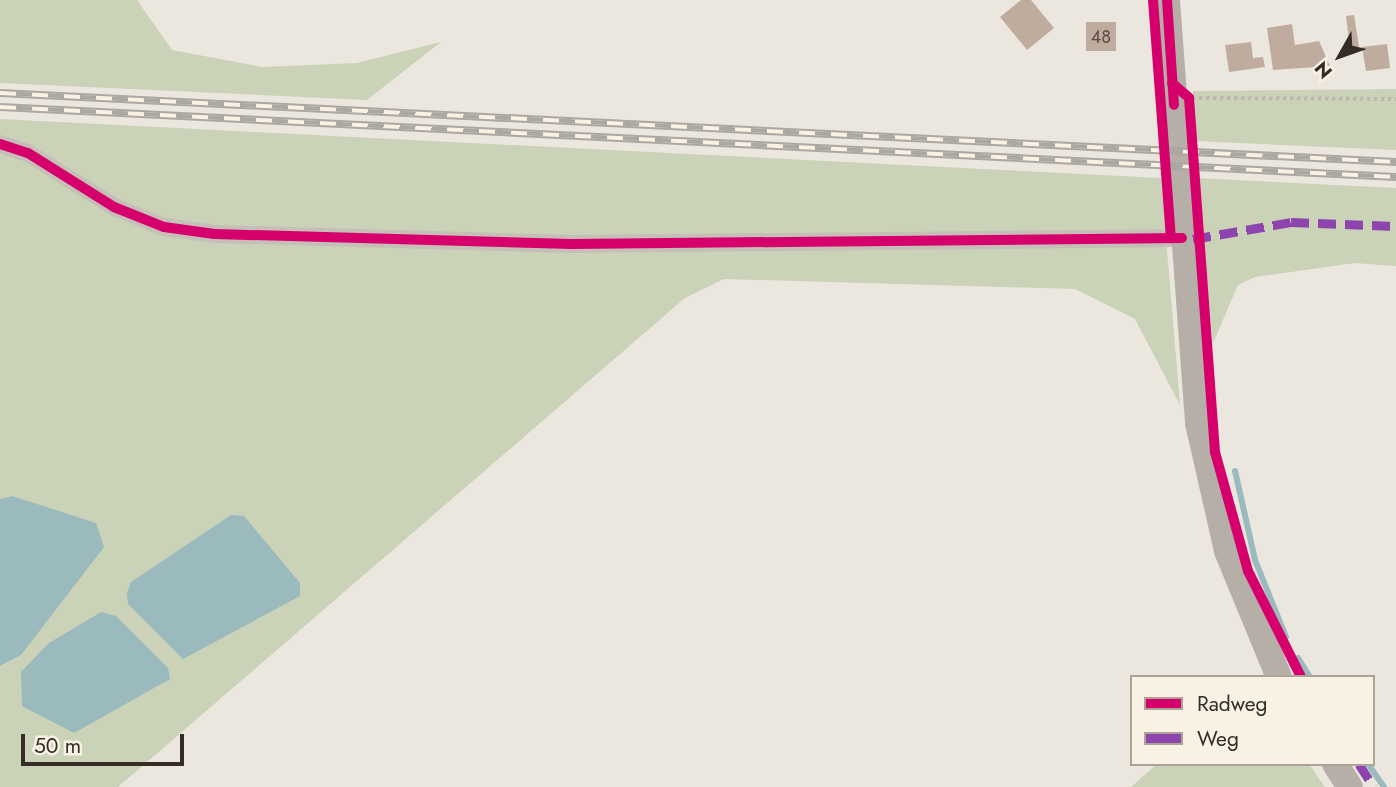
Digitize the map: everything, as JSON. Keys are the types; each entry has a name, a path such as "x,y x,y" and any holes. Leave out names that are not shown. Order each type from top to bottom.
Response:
{"street":[{"path":"1167,0 1190,356 1210,486 1247,609 1278,675"},
{"path":"0,145 28,153 114,207 164,227 215,234 585,244 1182,238"},
{"path":"1336,766 1350,787"}],"path":[{"path":"1210,97 1396,99"}],"green space":[{"path":"0,0 137,0 172,50 262,67 357,63 441,42 367,100 0,83"},
{"path":"1396,89 1396,150 1194,141 1193,91"},
{"path":"0,119 1161,178 1180,405 1135,319 1075,289 724,279 685,298 118,787 0,787 0,666 21,655 12,496 0,499"},
{"path":"1197,178 1396,188 1396,266 1355,263 1255,277 1238,285 1213,343"},
{"path":"1155,766 1310,766 1325,787 1131,787"}],"water":[{"path":"12,496 96,523 104,547 21,655 0,666 0,499"},
{"path":"231,515 244,516 300,583 300,596 183,659 128,604 127,593 131,582"},
{"path":"101,612 116,616 168,668 170,679 74,733 22,706 21,672 49,643"}],"building":[{"path":"1021,0 1031,0 1054,28 1027,50 1000,17"},
{"path":"1354,15 1359,47 1350,48 1346,16"},
{"path":"1086,22 1116,22 1116,51 1086,51"},
{"path":"1292,24 1295,45 1319,41 1330,66 1273,70 1267,28"},
{"path":"1251,42 1253,58 1263,57 1265,67 1229,72 1225,45"},
{"path":"1387,44 1390,68 1366,71 1362,47"}],"waterway":[{"path":"1235,471 1255,560 1286,637"},
{"path":"1298,658 1309,675"},
{"path":"1369,766 1384,787"}],"railway":[{"path":"0,93 1396,162"},
{"path":"0,107 1396,177"}],"marked path":[{"path":"1193,239 1291,222 1396,226"},
{"path":"1360,766 1374,787"}],"cycle path":[{"path":"1153,0 1171,238"},
{"path":"1167,0 1174,105"},
{"path":"1172,83 1189,98 1215,452 1248,571 1300,675"},
{"path":"0,144 28,153 114,207 164,227 215,234 572,244 1182,238"}]}
